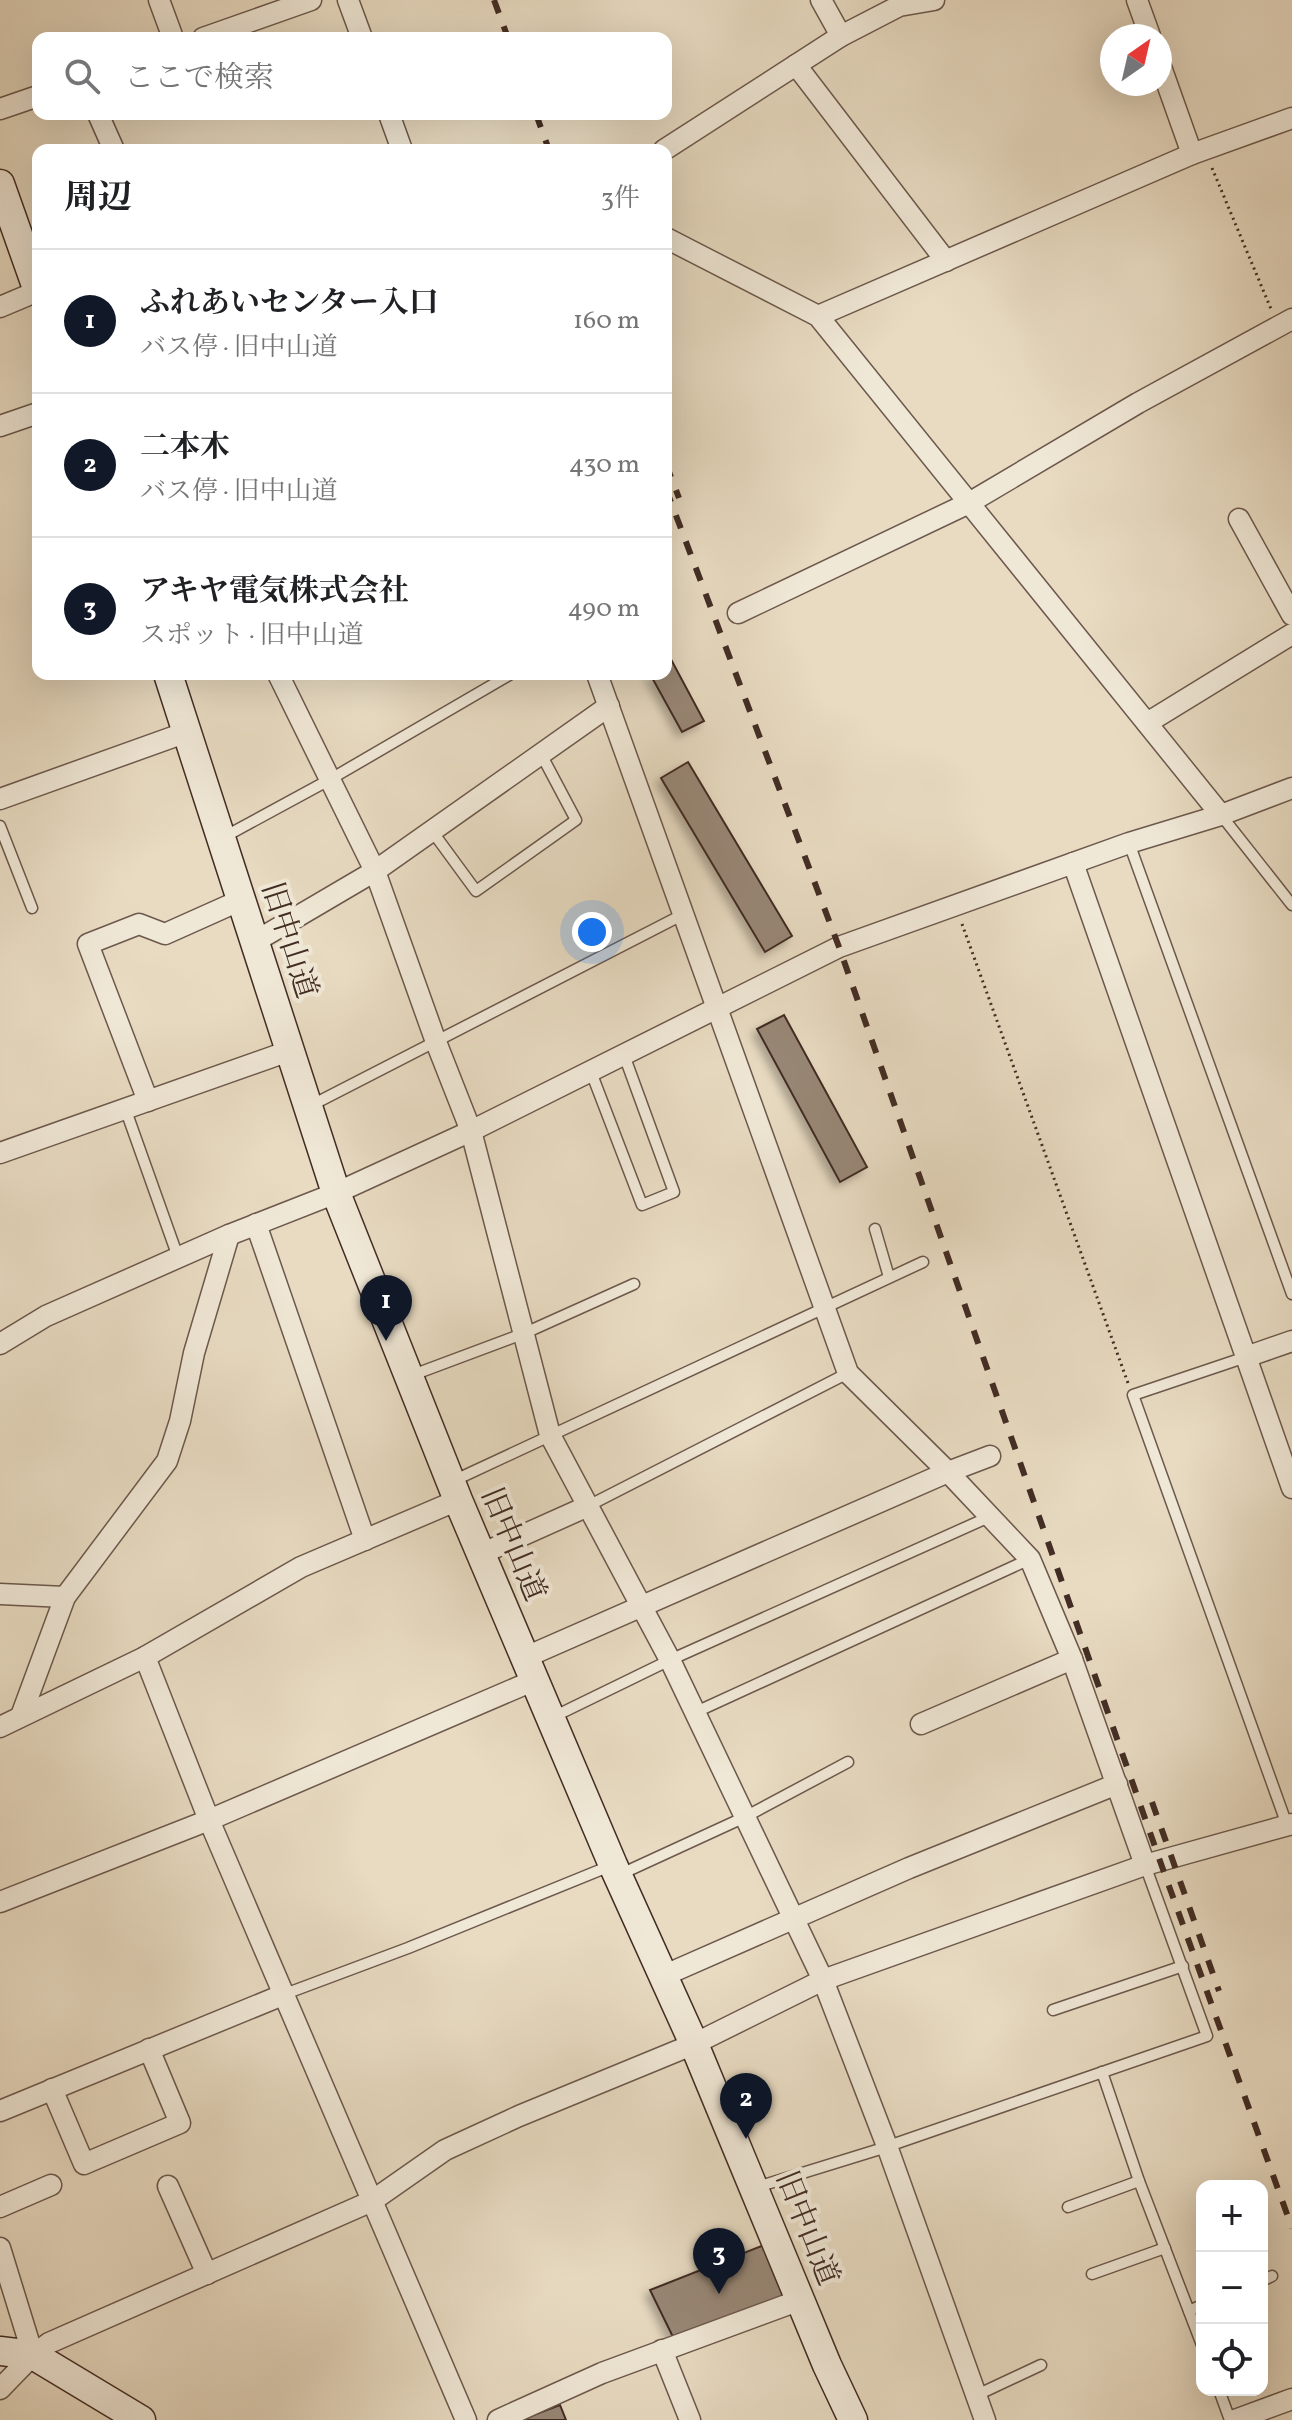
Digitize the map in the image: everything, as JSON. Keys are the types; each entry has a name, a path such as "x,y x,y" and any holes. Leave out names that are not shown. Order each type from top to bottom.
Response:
{"main road":[{"path":"0,184 32,274"},
{"name":"旧中山道","path":"170,680 336,1193 481,1554 853,2420"},
{"path":"0,2351 33,2355 141,2420"}],"street":[{"path":"159,0 171,32"},
{"path":"220,32 311,0"},
{"path":"348,0 360,32"},
{"path":"821,0 841,36"},
{"path":"672,145 841,36 899,6 934,0"},
{"path":"1137,0 1146,24"},
{"path":"796,65 946,261"},
{"path":"1172,92 1198,152"},
{"path":"0,109 32,98"},
{"path":"818,316 1198,152 1292,118"},
{"path":"101,120 111,144"},
{"path":"391,120 400,144"},
{"path":"672,241 818,316 1221,815"},
{"path":"0,307 32,294"},
{"path":"738,613 969,503 1138,403 1285,323"},
{"path":"0,426 32,415"},
{"path":"1239,519 1292,615"},
{"path":"1147,723 1292,634"},
{"path":"281,680 375,871 471,1131 550,1435 670,1660 823,1980 887,2146 985,2420"},
{"path":"599,680 848,1373 1030,1559 1072,1659 1145,1865"},
{"path":"256,941 375,871 609,706"},
{"path":"0,799 187,732"},
{"path":"0,1344 46,1316 229,1235 336,1193 471,1131 839,947 1292,788"},
{"path":"1073,863 1292,1488"},
{"path":"148,1101 88,944 139,924 165,934 241,900"},
{"path":"0,1153 289,1051"},
{"path":"256,1224 365,1540"},
{"path":"21,1716 65,1597 167,1461 180,1421 194,1353 229,1235"},
{"path":"1246,1357 1292,1341"},
{"path":"0,1902 209,1820 530,1669 642,1607 990,1456"},
{"path":"0,1727 145,1657 301,1567 365,1540 455,1491"},
{"path":"481,1554 588,1506"},
{"path":"0,1594 65,1597"},
{"path":"145,1657 209,1820 466,2420"},
{"path":"921,1724 1072,1659"},
{"path":"663,1976 909,1868 1117,1784"},
{"path":"0,2389 49,2343 372,2201 445,2150 694,2044 823,1980 1145,1865 1290,1824"},
{"path":"0,2111 285,1994"},
{"path":"52,2089 84,2164 180,2123 149,2049"},
{"path":"0,2207 51,2185"},
{"path":"168,2186 207,2274"},
{"path":"0,2248 9,2307 33,2355"},
{"path":"498,2420 602,2373 800,2300"},
{"path":"662,2350 690,2420"},
{"path":"1233,2420 1292,2399"}],"lane":[{"path":"221,838 329,780 501,680"},
{"path":"432,831 476,891 576,820 541,754"},
{"path":"1221,815 1292,905"},
{"path":"0,826 32,908"},
{"path":"1129,843 1292,1294"},
{"path":"308,1107 682,915"},
{"path":"591,1072 642,1205 674,1192 624,1055"},
{"path":"125,1108 178,1257"},
{"path":"875,1229 889,1277"},
{"path":"455,1491 550,1435 923,1262"},
{"path":"409,1376 525,1333 634,1284"},
{"path":"1246,1357 1133,1395 1290,1824"},
{"path":"588,1506 848,1373"},
{"path":"551,1718 670,1660 989,1517"},
{"path":"696,1712 1030,1559"},
{"path":"285,1994 616,1870 745,1817 848,1762"},
{"path":"755,2188 1207,2036 1145,1865"},
{"path":"1053,2010 1183,1966"},
{"path":"1102,2072 1139,2181 1196,2329"},
{"path":"1068,2207 1139,2181"},
{"path":"1092,2274 1165,2248"},
{"path":"1189,2311 1196,2308"},
{"path":"977,2395 1041,2365"},
{"path":"1222,2396 1233,2420"}],"path":[{"path":"1198,152 1285,323"},
{"path":"956,905 1133,1395"}],"building":[{"path":"672,661 704,721 682,732 653,680 672,680"},
{"path":"688,762 792,936 765,952 661,778"},
{"path":"784,1015 867,1167 840,1182 757,1029"},
{"path":"764,2245 787,2298 673,2337 650,2290"},
{"path":"560,2405 566,2420 520,2420"}],"railway":[{"path":"494,0 506,32"},
{"path":"538,120 547,144"},
{"path":"672,480 679,498"},
{"path":"672,505 839,947 1292,2228"},
{"path":"1152,1802 1219,1991"}],"place":[{"name":"ふれあいセンター入口","path":"386,1341"},
{"name":"二本木","path":"746,2139"},
{"name":"アキヤ電気株式会社","path":"719,2294"}]}
